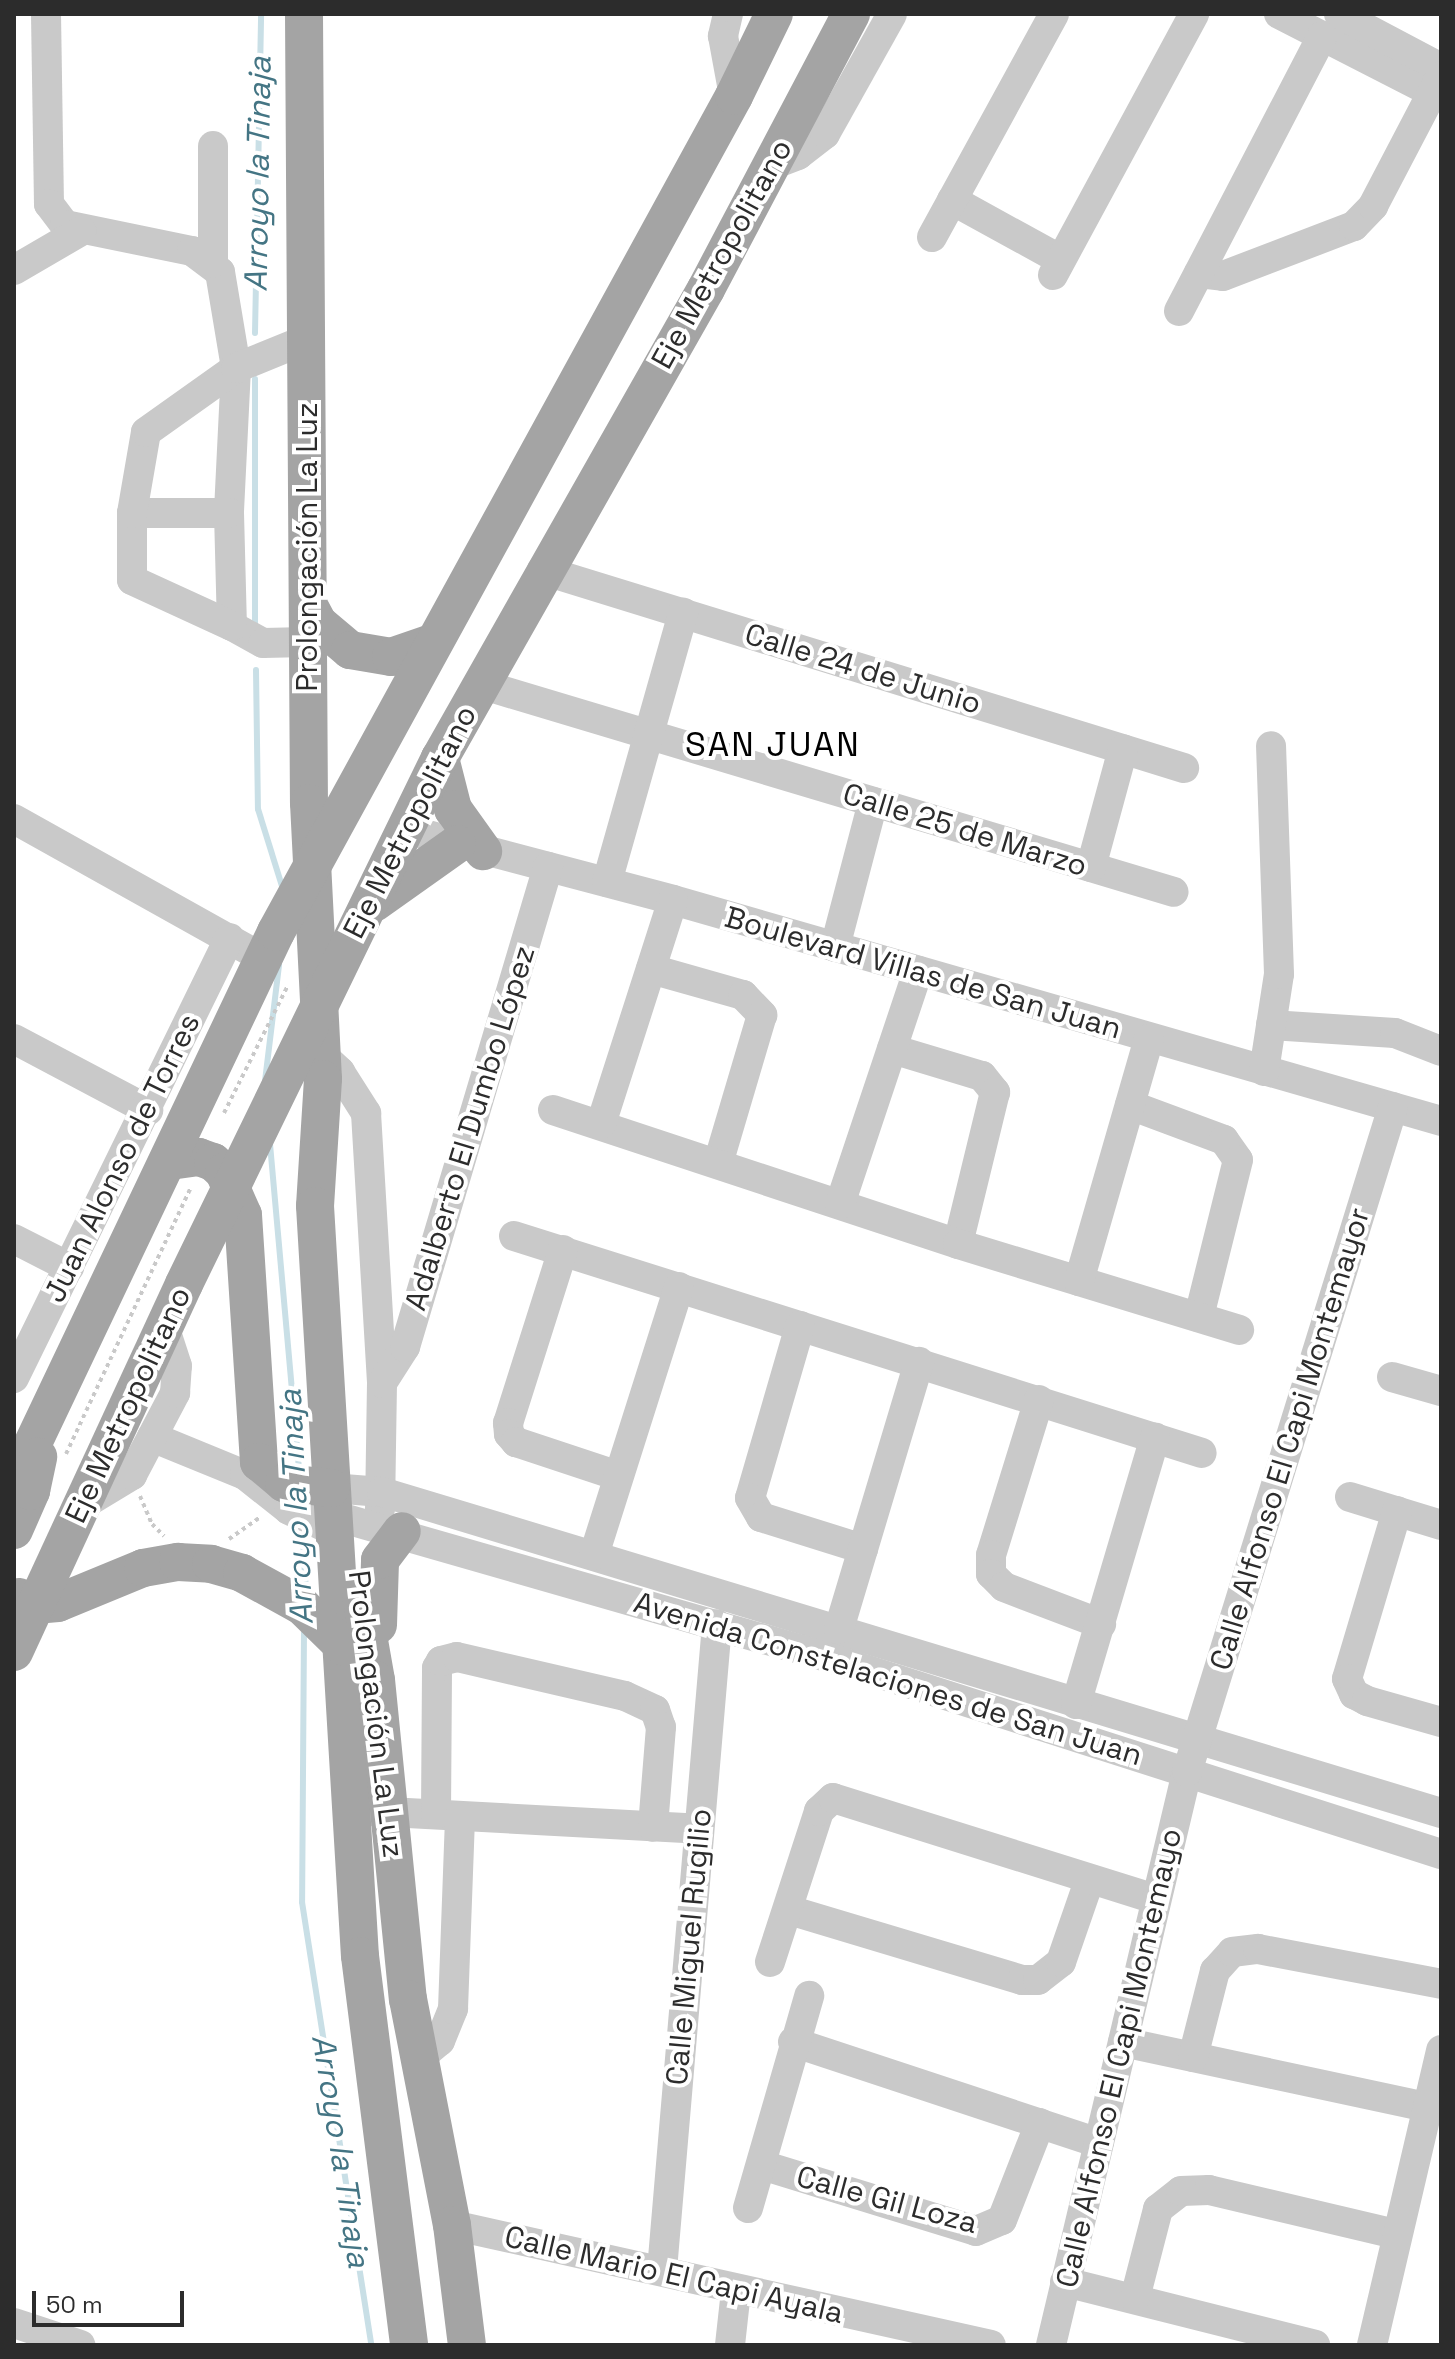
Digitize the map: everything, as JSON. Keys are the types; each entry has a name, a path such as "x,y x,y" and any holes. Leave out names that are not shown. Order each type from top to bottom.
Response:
{"main road":[{"name":"Prolongación La Luz","path":"304,14 308,604 302,998 323,1067 337,1151 324,1503 332,1635 374,2098 408,2336"},
{"name":"Eje Metropolitano","path":"14,1483 37,1447 187,1160 269,946 734,96 774,14"},
{"name":"Eje Metropolitano","path":"14,1652 24,1599 81,1506 281,1085 302,998 364,913 476,691 772,165 851,14"},
{"path":"308,604 318,623 350,650 391,657 424,658 436,698 476,691"},
{"path":"364,913 470,848 453,809 440,758"},
{"path":"187,1160 224,1172 238,1172 257,1448 324,1503"},
{"path":"14,1530 38,1464 37,1447"},
{"name":"Prolongación La Luz","path":"324,1503 385,1550 377,1574 376,1680 417,2060 448,2208 467,2345"},
{"path":"24,1599 58,1603 114,1577 178,1562 242,1573 285,1596 332,1635"},
{"path":"408,2336 416,2217 431,2196 448,2208"}],"street":[{"path":"46,14 49,204 65,225 81,231 192,251 213,263 225,282 236,368 229,513 232,626"},
{"path":"728,14 723,36 734,96"},
{"path":"772,165 798,155 825,134 892,14"},
{"path":"932,237 1054,14"},
{"path":"952,200 1057,268 1194,14"},
{"path":"1199,273 1223,276 1354,226 1373,206 1439,83 1331,25 1279,14"},
{"path":"1179,311 1331,25"},
{"path":"213,146 213,263"},
{"path":"14,270 81,231"},
{"path":"305,340 236,368 146,432 132,513 132,580 263,643 307,642"},
{"path":"132,513 229,513"},
{"name":"Calle 24 de Junio","path":"542,570 1184,768"},
{"path":"607,882 683,613"},
{"name":"Calle 25 de Marzo","path":"476,691 647,734 1174,892"},
{"path":"1264,1071 1279,974 1271,746"},
{"path":"1091,867 1123,749"},
{"path":"835,947 873,802"},
{"path":"14,819 230,938 269,946"},
{"name":"Boulevard Villas de San Juan","path":"405,829 673,900 1441,1121"},
{"name":"Adalberto El Dumbo López","path":"382,1383 396,1368 405,1347 548,867"},
{"path":"601,1124 673,900"},
{"name":"Juan Alonso de Torres","path":"14,1378 230,938"},
{"path":"651,969 743,995 762,1015 718,1164"},
{"path":"840,1204 918,971"},
{"path":"1271,1025 1395,1033 1441,1051"},
{"path":"14,1039 148,1110"},
{"path":"1079,1281 1149,1039"},
{"path":"892,1049 982,1076 995,1092 958,1244"},
{"path":"152,1437 324,1503 382,1383 366,1113 340,1072 323,1067"},
{"path":"1130,1105 1224,1140 1238,1160 1199,1317"},
{"name":"Calle Alfonso El Capi Montemayor","path":"1187,1772 1393,1107"},
{"path":"553,1110 958,1244 1239,1330"},
{"path":"514,1236 1202,1453"},
{"path":"14,1239 69,1267"},
{"path":"563,1250 508,1423 509,1434 516,1442 619,1476"},
{"path":"375,1279 421,1289"},
{"path":"594,1555 679,1287"},
{"path":"81,1506 132,1475 175,1393 177,1366 164,1326"},
{"path":"800,1326 750,1498 761,1517 863,1549"},
{"path":"839,1629 919,1362"},
{"path":"1392,1377 1440,1386"},
{"path":"1039,1400 991,1555 991,1574 1004,1587 1101,1624"},
{"path":"1076,1704 1155,1437"},
{"path":"1350,1497 1441,1525"},
{"name":"Avenida Constelaciones de San Juan","path":"324,1503 594,1555 1196,1740 1440,1807"},
{"name":"Avenida Constelaciones de San Juan","path":"324,1503 1441,1854"},
{"path":"1397,1511 1347,1679 1354,1694 1367,1701 1441,1722"},
{"name":"Calle Miguel Rugilio","path":"662,2270 717,1624"},
{"path":"417,2060 440,2041 453,2009 448,1815 437,1668 448,1657 625,1696 655,1710 661,1727 653,1827"},
{"name":"Calle Alfonso El Capi Montemayo","path":"1051,2345 1187,1772"},
{"path":"770,1962 819,1811 833,1798 1089,1881 1156,1899"},
{"path":"350,1810 699,1829"},
{"path":"789,1910 1022,1980 1038,1980 1061,1962 1089,1881"},
{"path":"1193,2057 1215,1971 1232,1952 1258,1949 1441,1984"},
{"name":"Calle Gil Loza","path":"748,2208 793,2042 809,1996"},
{"path":"793,2042 1099,2143"},
{"path":"1123,2042 1427,2107"},
{"path":"1372,2345 1395,2234 1441,2050"},
{"name":"Calle Gil Loza","path":"762,2165 976,2231 1002,2220 1040,2123"},
{"path":"1135,2298 1158,2209 1181,2191 1209,2190 1395,2234"},
{"name":"Calle Mario El Capi Ayala","path":"448,2208 736,2291 991,2345"},
{"path":"1065,2282 1315,2345"},
{"path":"730,2345 736,2291"},
{"path":"14,2323 80,2345"}],"path":[{"path":"37,1447 187,1160 252,1057 302,998"},
{"path":"132,1475 152,1524 173,1540"},
{"path":"215,1543 324,1503"}],"waterway":[{"name":"Arroyo la Tinaja","path":"255,333 261,14"},
{"name":"Arroyo la Tinaja","path":"255,379 255,625"},
{"name":"Arroyo la Tinaja","path":"256,670 258,809 282,886"},
{"name":"Arroyo la Tinaja","path":"265,1081 279,965"},
{"name":"Arroyo la Tinaja","path":"270,1144 299,1471"},
{"name":"Arroyo la Tinaja","path":"302,1526 306,1591"},
{"name":"Arroyo la Tinaja","path":"304,1630 302,1902 371,2345"}],"district":[{"name":"SAN JUAN","path":"773,745"}]}
